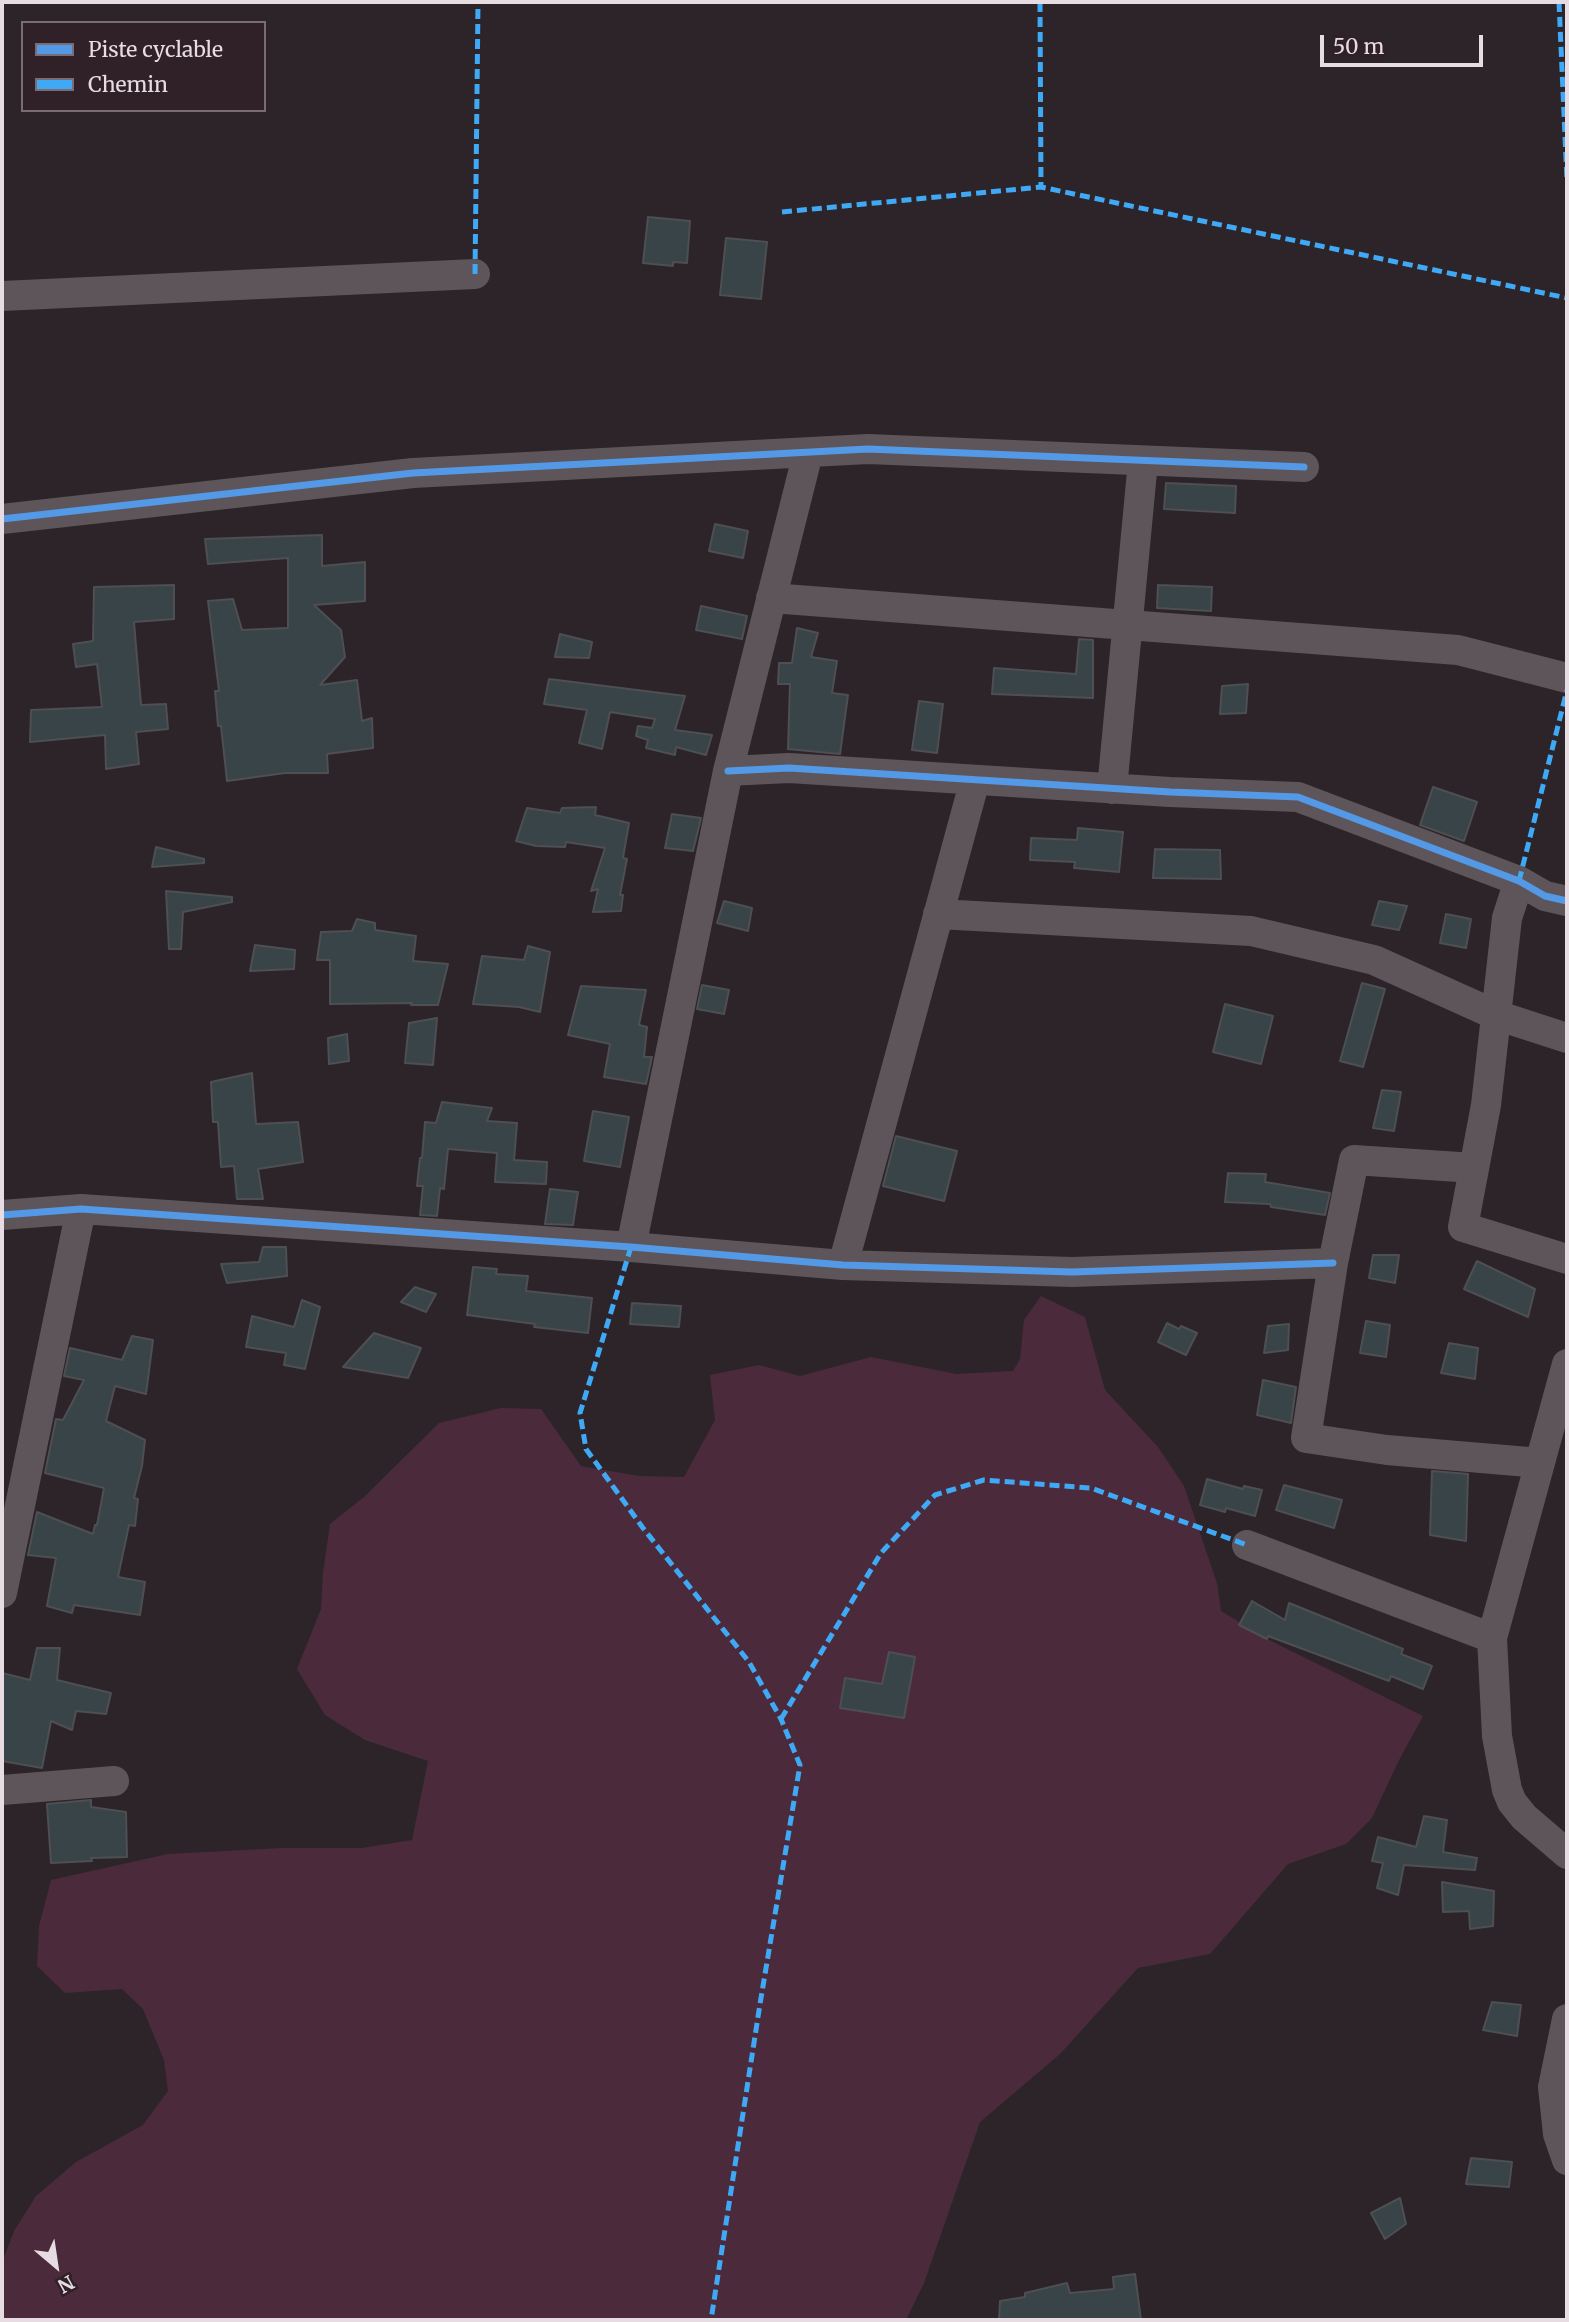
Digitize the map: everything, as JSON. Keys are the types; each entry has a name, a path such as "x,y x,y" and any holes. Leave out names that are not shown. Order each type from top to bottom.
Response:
{"street":[{"path":"2,296 475,274"},
{"path":"2,519 413,473 868,449 1304,467"},
{"path":"631,1247 728,771 808,453"},
{"path":"1112,789 1143,461"},
{"path":"771,598 1458,650 1567,678"},
{"path":"728,771 789,768 1112,789 1298,797 1519,881 1545,895 1567,901"},
{"path":"843,1265 975,780"},
{"path":"1519,881 1507,918 1486,1105 1464,1227 1567,1259"},
{"path":"938,914 1251,931 1374,960 1496,1015 1567,1038"},
{"path":"1474,1168 1353,1160 1333,1263 1307,1438 1387,1450 1540,1463"},
{"path":"2,1593 81,1209"},
{"path":"2,1214 81,1209 631,1247 843,1265 1072,1272 1333,1263"},
{"path":"1567,1364 1492,1638 1497,1736 1507,1790 1512,1802 1524,1817 1567,1854"},
{"path":"1247,1545 1492,1638"},
{"path":"2,1790 114,1782"},
{"path":"1567,2019 1553,2087 1558,2134 1567,2160"}],"shaded area":[{"path":"1041,1296 1085,1317 1105,1390 1158,1447 1184,1486 1217,1583 1221,1611 1267,1639 1423,1716 1372,1818 1346,1844 1288,1864 1210,1954 1138,1968 1060,2054 980,2122 924,2283 906,2320 2,2320 2,2263 14,2231 36,2196 76,2162 143,2125 168,2091 164,2060 143,2009 122,1989 65,1993 37,1966 39,1926 51,1880 168,1854 283,1848 362,1848 412,1840 428,1761 365,1740 325,1715 297,1669 321,1609 330,1524 364,1497 439,1423 501,1408 541,1409 581,1466 639,1476 684,1477 715,1420 710,1375 759,1365 800,1376 871,1357 956,1374 1013,1371 1020,1359 1024,1320"}],"building":[{"path":"648,217 690,221 687,263 673,262 673,266 643,263"},
{"path":"726,238 767,242 761,299 720,295"},
{"path":"1166,483 1236,486 1235,513 1164,509"},
{"path":"715,524 748,531 743,558 709,551"},
{"path":"322,535 322,566 365,562 365,601 314,605 341,630 345,657 320,685 357,680 362,721 372,718 373,748 327,754 328,773 285,773 227,781 221,726 218,726 215,691 219,691 208,601 233,599 242,630 288,628 288,558 208,564 205,539"},
{"path":"174,585 174,619 134,622 141,705 166,704 168,729 136,732 139,764 106,769 105,735 30,742 31,710 102,707 97,664 76,667 73,644 93,641 94,587"},
{"path":"1158,585 1212,587 1211,611 1157,608"},
{"path":"701,606 747,616 742,639 696,630"},
{"path":"797,628 818,633 811,657 837,661 832,693 848,695 840,754 788,749 790,684 778,684 779,663 792,663"},
{"path":"560,634 592,642 589,658 555,657"},
{"path":"1079,639 1093,640 1093,698 992,694 994,668 1076,674"},
{"path":"549,679 685,696 675,730 712,735 706,755 676,747 675,755 646,748 648,740 636,736 638,726 652,728 655,719 610,712 602,749 579,743 587,710 544,704"},
{"path":"1248,684 1246,713 1220,714 1222,686"},
{"path":"919,701 943,704 937,753 912,750"},
{"path":"1433,787 1477,802 1464,841 1420,825"},
{"path":"596,807 595,815 629,823 623,858 627,859 620,895 623,895 621,911 593,912 598,889 591,891 605,848 566,842 565,847 536,846 516,841 527,808 560,813 562,808"},
{"path":"672,814 701,818 693,851 665,848"},
{"path":"1078,828 1123,832 1119,872 1074,868 1075,862 1030,860 1031,838 1077,840"},
{"path":"156,847 204,859 204,863 152,867"},
{"path":"1155,849 1220,850 1221,879 1153,878"},
{"path":"166,891 232,897 232,902 183,912 181,949 169,949"},
{"path":"724,901 752,908 748,931 717,923"},
{"path":"1379,901 1407,906 1399,930 1372,925"},
{"path":"1446,914 1471,919 1466,948 1440,943"},
{"path":"357,919 375,923 375,930 416,936 413,961 448,964 438,1005 330,1004 330,960 317,960 321,932 352,931"},
{"path":"255,945 295,950 294,969 250,971"},
{"path":"528,946 550,952 540,1012 519,1007 473,1004 482,956 524,960"},
{"path":"1362,983 1385,989 1363,1067 1340,1061"},
{"path":"702,985 729,990 724,1014 697,1009"},
{"path":"581,986 646,990 639,1025 647,1027 644,1057 652,1057 646,1084 604,1077 610,1044 568,1035"},
{"path":"1225,1004 1273,1016 1261,1064 1213,1052"},
{"path":"437,1018 433,1065 405,1063 409,1023"},
{"path":"347,1034 349,1061 329,1064 328,1038"},
{"path":"252,1073 256,1124 298,1122 303,1162 258,1169 263,1199 237,1199 234,1166 221,1167 218,1122 213,1122 211,1082"},
{"path":"1382,1090 1401,1092 1394,1131 1373,1128"},
{"path":"442,1102 492,1108 487,1121 517,1123 514,1160 547,1162 546,1184 495,1182 497,1153 448,1149 444,1189 440,1188 437,1216 420,1215 423,1186 417,1186 425,1122 436,1123"},
{"path":"593,1111 629,1117 620,1167 584,1161"},
{"path":"896,1136 957,1151 944,1201 883,1186"},
{"path":"1228,1173 1266,1174 1265,1182 1330,1193 1325,1215 1271,1207 1270,1204 1225,1202"},
{"path":"550,1189 578,1192 573,1225 545,1224"},
{"path":"263,1247 286,1247 287,1276 227,1283 221,1264 259,1262"},
{"path":"1373,1255 1399,1255 1395,1283 1369,1278"},
{"path":"1477,1261 1535,1289 1528,1317 1464,1289"},
{"path":"473,1267 497,1269 496,1274 528,1276 526,1291 592,1298 588,1333 467,1315"},
{"path":"415,1287 436,1294 426,1312 401,1302"},
{"path":"302,1300 320,1307 305,1369 284,1365 286,1353 246,1347 252,1316 294,1327"},
{"path":"632,1303 681,1306 679,1327 630,1324"},
{"path":"1366,1321 1390,1325 1386,1357 1360,1353"},
{"path":"1167,1323 1197,1333 1186,1355 1158,1342"},
{"path":"1289,1324 1288,1350 1264,1353 1268,1326"},
{"path":"374,1333 421,1348 408,1378 343,1367"},
{"path":"132,1336 153,1340 146,1394 115,1386 106,1421 145,1440 134,1498 138,1499 135,1526 129,1525 118,1577 145,1582 140,1615 74,1605 72,1613 47,1606 56,1558 28,1555 37,1512 93,1534 97,1525 104,1488 45,1473 56,1419 63,1420 84,1380 64,1376 70,1348 122,1360"},
{"path":"1449,1343 1478,1348 1475,1379 1441,1373"},
{"path":"1263,1380 1296,1387 1291,1423 1257,1415"},
{"path":"1432,1471 1468,1474 1466,1541 1430,1535"},
{"path":"1207,1479 1243,1489 1244,1486 1262,1490 1255,1516 1226,1508 1225,1512 1200,1505"},
{"path":"1284,1485 1342,1500 1334,1528 1276,1510"},
{"path":"1252,1601 1285,1620 1289,1603 1403,1649 1401,1654 1432,1666 1423,1689 1391,1676 1389,1681 1268,1636 1267,1639 1239,1625"},
{"path":"37,1648 60,1648 57,1680 111,1693 106,1714 76,1711 72,1730 51,1721 42,1768 2,1761 2,1673 30,1680"},
{"path":"889,1652 915,1657 904,1718 840,1708 845,1678 882,1684"},
{"path":"91,1800 91,1807 126,1812 127,1857 51,1863 47,1804"},
{"path":"1424,1816 1447,1820 1443,1852 1477,1858 1475,1870 1404,1865 1398,1895 1377,1888 1383,1863 1372,1861 1378,1837 1416,1847"},
{"path":"1442,1882 1494,1891 1493,1926 1470,1929 1469,1911 1443,1912"},
{"path":"1492,2002 1521,2005 1517,2036 1483,2030"},
{"path":"1471,2158 1512,2162 1509,2187 1466,2184"},
{"path":"1400,2198 1406,2224 1385,2239 1371,2213"},
{"path":"1135,2274 1141,2320 999,2320 1000,2301 1025,2297 1025,2293 1067,2283 1070,2293 1114,2289 1113,2277"}],"marked path":[{"path":"475,274 478,2"},
{"path":"1040,2 1041,187"},
{"path":"1559,2 1567,181"},
{"path":"782,212 1041,187 1567,298"},
{"path":"1519,881 1567,690"},
{"path":"631,1247 580,1413 586,1449 643,1528 749,1662 781,1719 800,1765 711,2320"},
{"path":"781,1719 881,1553 935,1495 984,1480 1091,1488 1247,1545"}],"cycle path":[{"path":"2,519 413,473 868,449 1304,467"},
{"path":"728,771 789,768 1170,792 1298,797 1519,881 1545,896 1567,901"},
{"path":"2,1215 81,1209 631,1247 843,1265 1072,1272 1333,1263"}]}
